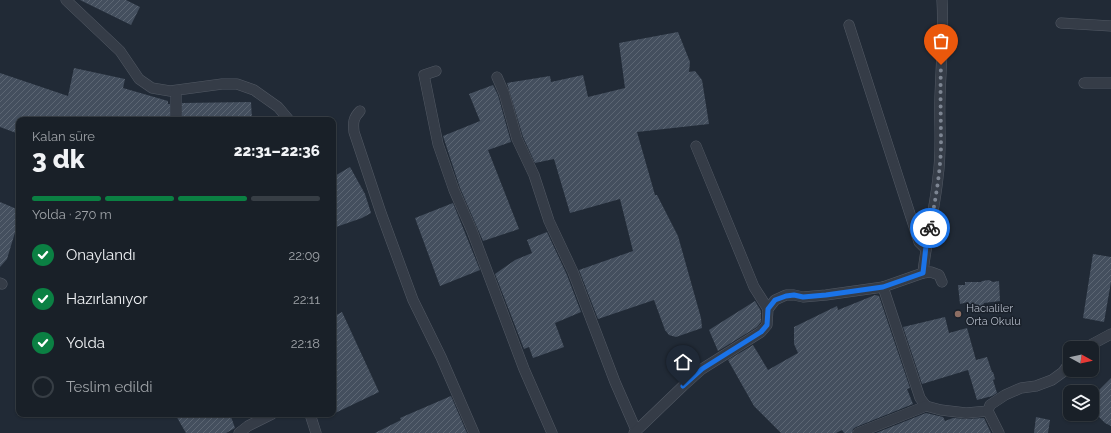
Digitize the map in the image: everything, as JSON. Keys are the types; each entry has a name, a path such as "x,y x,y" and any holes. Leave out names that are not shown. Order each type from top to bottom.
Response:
{"street":[{"path":"66,0 120,51 139,79 152,88 170,92 222,84 237,84 254,90 278,107 286,117"},
{"path":"923,273 941,150 940,100 943,22 942,0"},
{"path":"1061,23 1111,26"},
{"path":"849,25 919,242 926,249"},
{"path":"436,71 424,75 438,144 454,190 472,231 521,362 552,433"},
{"path":"497,77 504,93 517,139 534,175 549,221 572,272 635,432 702,369 761,332 767,325 768,309 775,300 794,295 803,297 826,295 883,287 923,273 931,272 939,275 942,282"},
{"path":"1084,83 1111,83"},
{"path":"176,91 176,117"},
{"path":"360,110 353,121 354,132 390,240 412,300 441,357 474,433"},
{"path":"696,146 754,287 768,309"},
{"path":"883,287 920,398 926,406"},
{"path":"1098,341 1111,334"},
{"path":"988,410 990,405 1005,395 1021,388 1036,386 1052,380 1063,372"},
{"path":"858,433 926,406 941,410 966,413 988,410"},
{"path":"988,410 999,433"},
{"path":"239,433 248,426 266,417"},
{"path":"310,417 310,433"},
{"path":"311,417 316,433"}],"building":[{"path":"80,0 126,0 140,7 131,25"},
{"path":"678,32 690,62 689,72 695,71 702,80 709,124 637,132 655,195 657,195 678,236 701,318 702,328 676,337 669,335 665,330 654,300 598,319 579,270 633,251 620,199 570,213 554,159 535,163 523,137 507,83 550,76 551,82 583,75 588,97 625,88 619,43"},
{"path":"74,68 125,79 123,88 168,101 168,104 170,104 170,117 16,117 16,133 0,127 0,73 68,96"},
{"path":"493,85 498,95 511,142 488,150 519,229 483,241 460,188 443,136 480,121 469,94"},
{"path":"251,102 252,117 182,117 182,103"},
{"path":"350,167 365,194 371,213 362,218 336,227 336,175"},
{"path":"0,202 16,209 16,229 7,259 0,267"},
{"path":"453,203 480,270 440,286 415,218"},
{"path":"547,232 567,275 581,312 555,323 564,347 533,358 529,347 524,349 495,274 515,260 532,253 527,240"},
{"path":"1093,254 1111,257 1111,282 1104,322 1083,318"},
{"path":"989,280 993,282 999,281 1000,301 984,303 983,306 969,304 968,302 960,304 958,285 965,285 965,282 981,282"},
{"path":"875,295 879,296 910,388 907,389 913,404 856,427 853,429 852,433 844,433 842,430 836,433 781,433 754,406 728,360 753,345 768,370 798,353 794,344 794,327 837,306 838,310"},
{"path":"755,301 761,311 761,322 757,327 718,351 709,330"},
{"path":"342,312 379,392 336,413 336,315"},
{"path":"945,317 949,333 967,328 976,360 987,357 995,379 993,380 997,393 977,400 968,370 922,384 903,327"},
{"path":"1111,378 1111,426 1099,417 1099,390"},
{"path":"451,396 467,433 375,433 401,420 400,418"},
{"path":"926,413 943,417 945,421 953,418 984,418 991,433 876,433"},
{"path":"177,417 231,417 235,428 226,433 186,433"},
{"path":"1036,417 1050,420 1048,433 1034,433"}],"way so far":[{"path":"930,228 941,150 941,65"}],"place":[{"name":"Hacıaliler Orta Okulu","path":"958,314"}],"route":[{"path":"683,386 702,369 761,332 767,325 768,309 775,300 794,295 803,297 826,295 883,287 923,273 930,228"}]}
